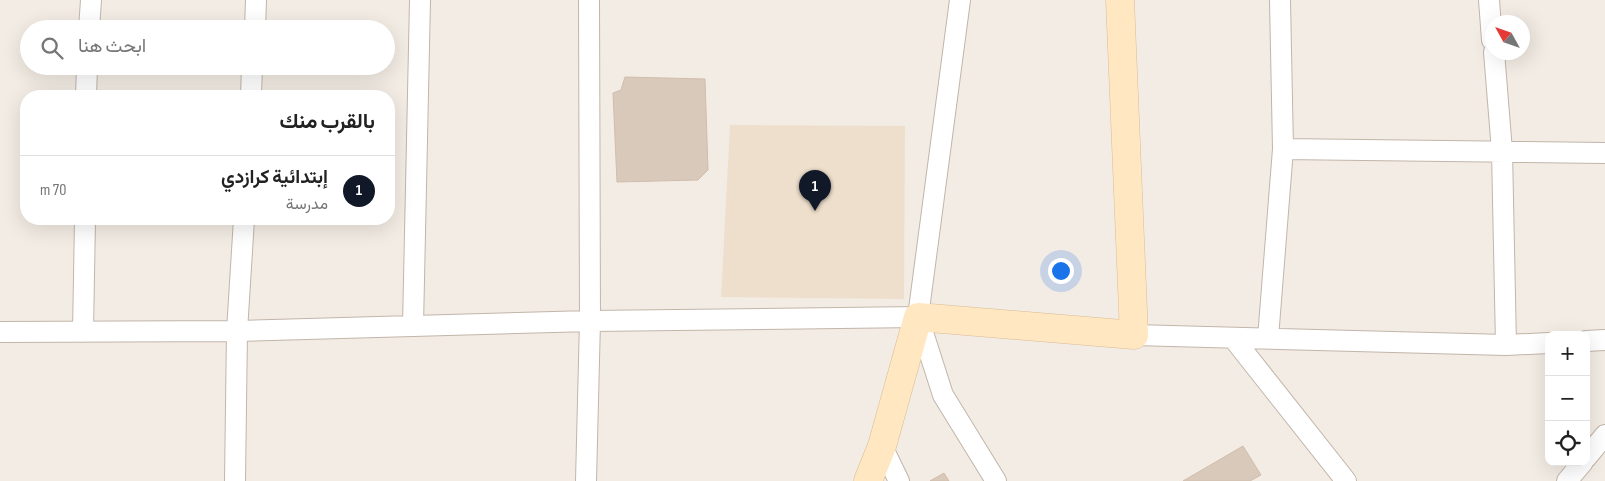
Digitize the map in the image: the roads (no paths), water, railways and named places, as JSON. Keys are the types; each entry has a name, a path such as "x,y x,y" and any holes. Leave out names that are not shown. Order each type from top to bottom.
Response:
{"street":[{"path":"90,20 91,0"},
{"path":"255,20 256,0"},
{"path":"413,326 420,0"},
{"path":"586,481 590,321 589,0"},
{"path":"868,481 882,446 918,317 960,0"},
{"path":"1120,0 1134,335"},
{"path":"1268,338 1283,149 1280,0"},
{"path":"1489,0 1490,15"},
{"path":"1495,60 1502,151 1506,345"},
{"path":"86,90 87,75"},
{"path":"251,90 252,75"},
{"path":"1283,149 1605,153"},
{"path":"83,332 85,225"},
{"path":"235,481 237,331 244,225"},
{"path":"918,317 943,394 996,481"},
{"path":"0,332 237,331 590,321 918,317 1134,335 1506,345 1545,343"},
{"path":"1233,338 1346,481"},
{"path":"1590,341 1605,340"},
{"path":"1590,453 1605,435"},
{"path":"882,446 899,481"},
{"path":"1567,481 1579,466"}],"place":[{"name":"إبتدائية كرازدي","path":"815,211"}]}
